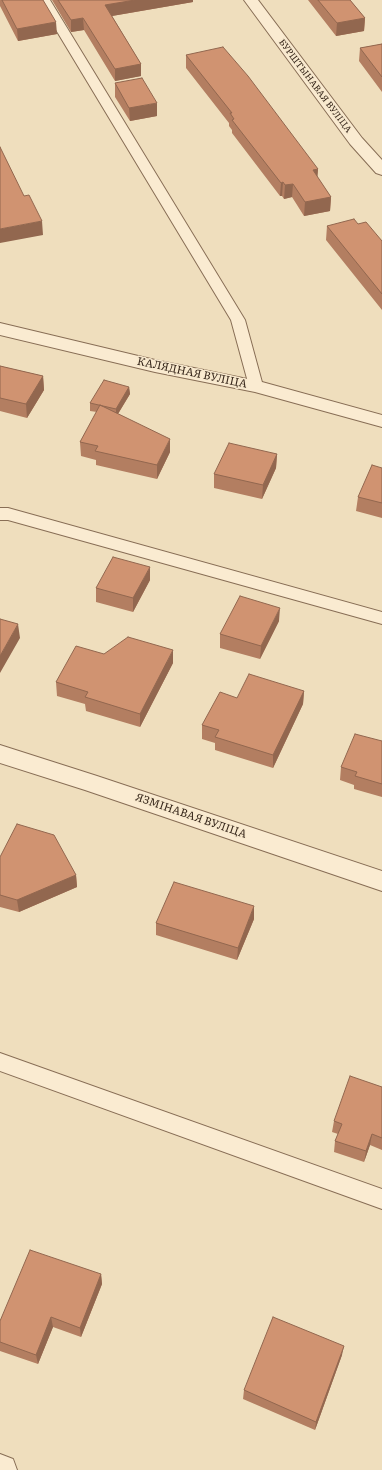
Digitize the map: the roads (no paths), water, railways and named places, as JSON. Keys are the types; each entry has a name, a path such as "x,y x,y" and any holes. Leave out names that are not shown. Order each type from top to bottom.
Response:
{"street":[{"name":"БУРШТЫНАВАЯ ВУЛІЦА","path":"251,0 356,141 382,170"},
{"name":"КАЛЯДНАЯ ВУЛІЦА","path":"0,329 155,366 256,386 382,421"},
{"name":"ЯЗМІНАВАЯ ВУЛІЦА","path":"0,754 89,782 382,881"}],"lane":[{"path":"44,0 238,320 256,386"},
{"path":"0,514 8,514 382,618"},
{"path":"0,1062 382,1199"}]}
